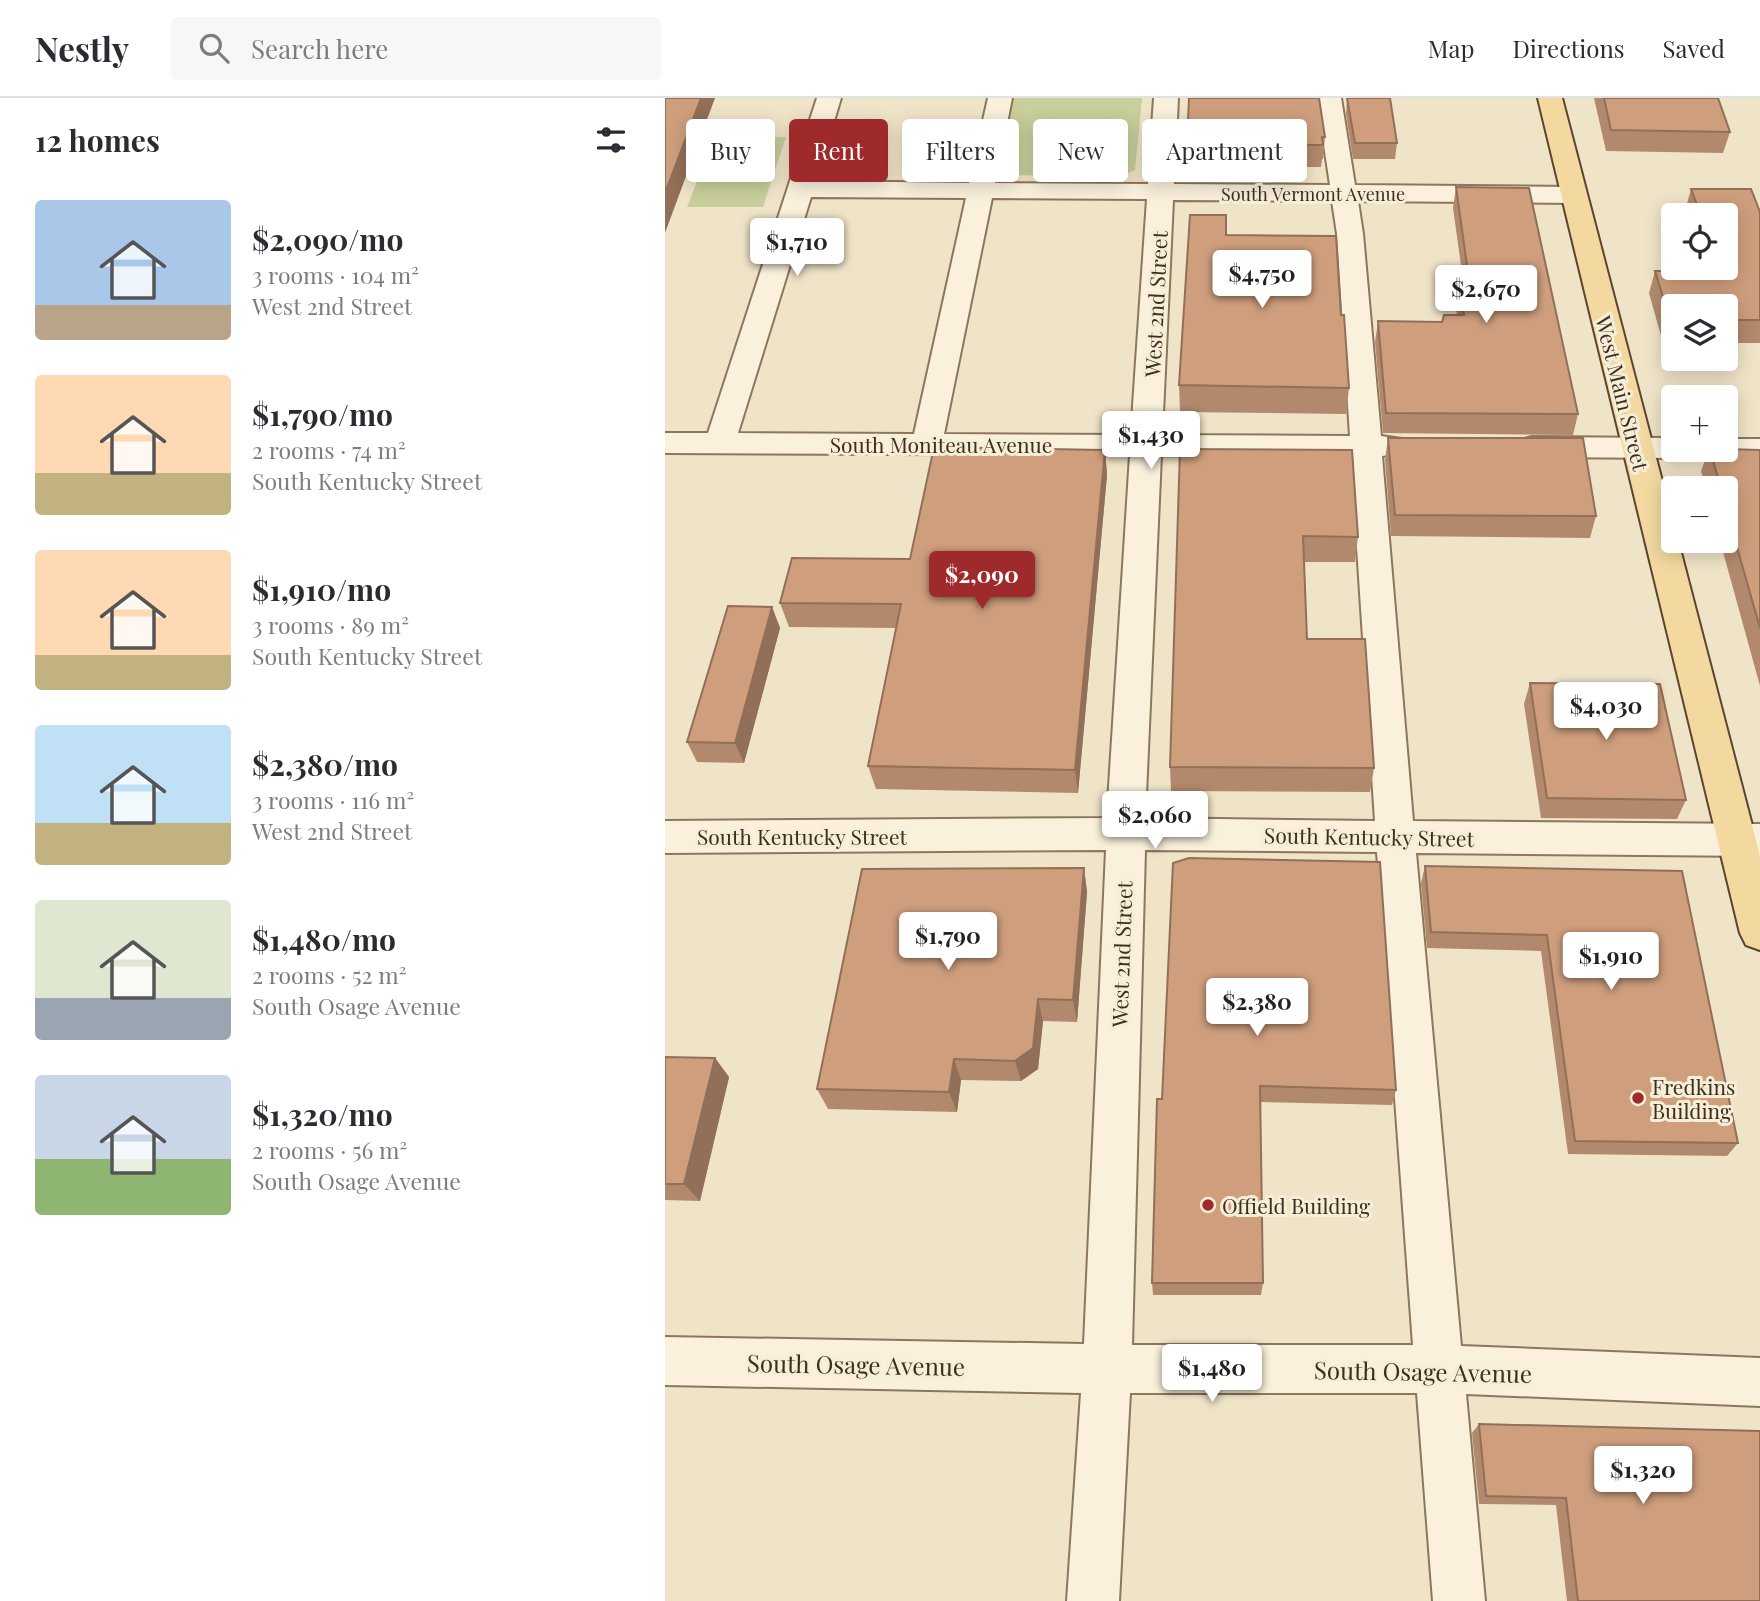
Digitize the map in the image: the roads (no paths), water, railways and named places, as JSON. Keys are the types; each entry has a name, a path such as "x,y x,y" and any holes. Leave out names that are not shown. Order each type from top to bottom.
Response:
{"main road":[{"name":"West Main Street","path":"1550,98 1637,448 1748,840 1760,933"}],"street":[{"path":"720,443 829,98"},
{"path":"927,444 1000,98"},
{"name":"West 2nd Street","path":"1093,1601 1107,1369 1131,702 1166,98"},
{"path":"1329,98 1350,234 1459,1601"},
{"name":"South Vermont Avenue","path":"800,189 1574,195"},
{"name":"South Moniteau Avenue","path":"665,443 1421,447"},
{"path":"1502,447 1661,448"},
{"path":"1738,449 1760,449"},
{"name":"South Kentucky Street","path":"665,837 1126,834 1748,840"},
{"name":"South Osage Avenue","path":"665,1361 1107,1369 1439,1369 1760,1382"}],"place":[{"name":"Fredkins Building","path":"1638,1098"},
{"name":"Offield Building","path":"1208,1205"}]}
